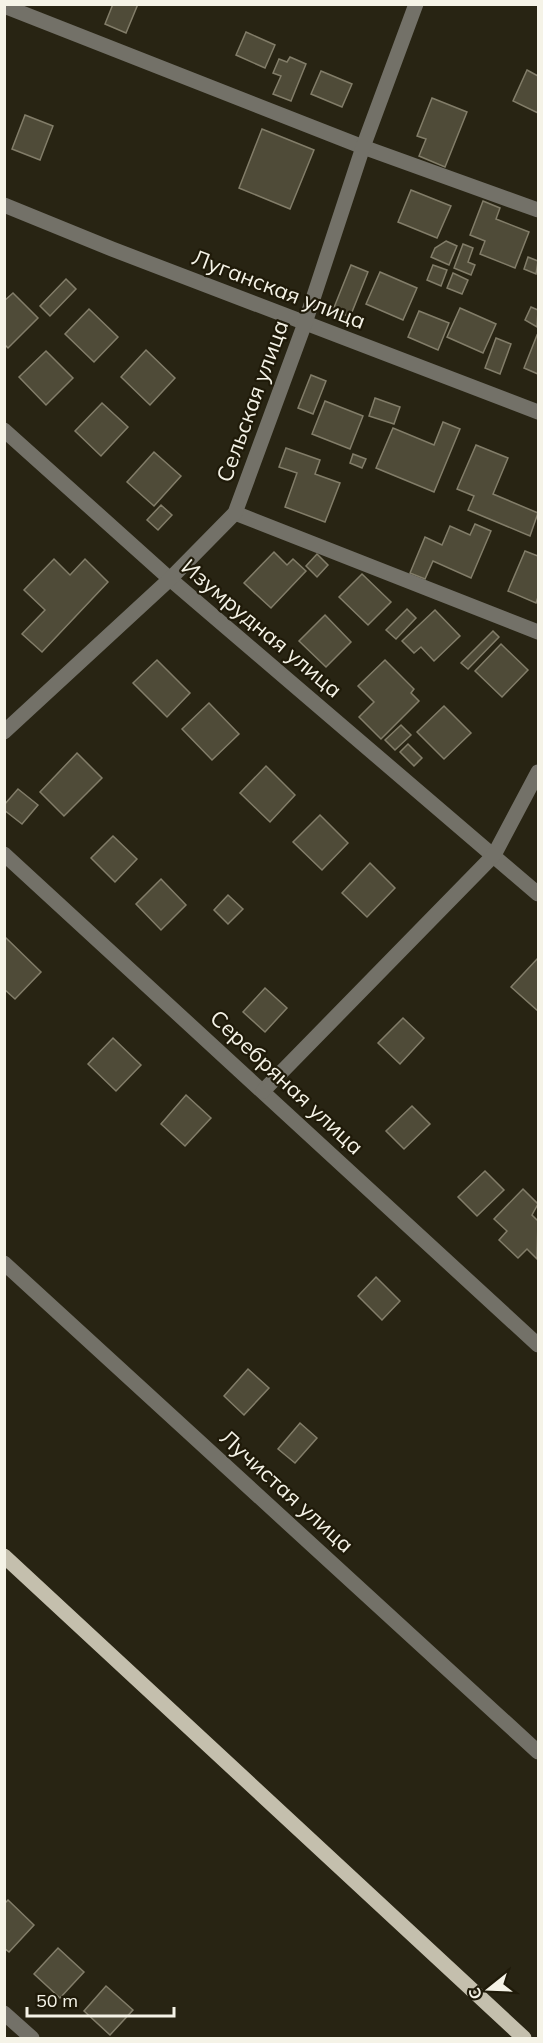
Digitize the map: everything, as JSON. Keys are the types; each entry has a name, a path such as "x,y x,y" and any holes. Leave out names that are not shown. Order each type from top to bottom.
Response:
{"main road":[{"path":"4,1556 524,2038"}],"street":[{"name":"Сельская улица","path":"4,732 170,579 235,513 305,323 363,147 416,4"},
{"path":"4,6 363,147 538,210"},
{"name":"Луганская улица","path":"4,205 538,412"},
{"name":"Изумрудная улица","path":"4,430 170,579 538,894"},
{"path":"235,513 538,633"},
{"path":"263,1091 494,855 538,772"},
{"name":"Серебряная улица","path":"4,854 538,1345"},
{"name":"Лучистая улица","path":"4,1263 538,1752"},
{"path":"4,2013 32,2038"}],"building":[{"path":"113,4 138,4 126,33 105,24"},
{"path":"246,32 275,45 265,68 236,55"},
{"path":"290,57 306,64 291,101 273,94 281,76 273,73 279,59 287,62"},
{"path":"527,70 538,76 538,113 513,101"},
{"path":"321,71 352,84 342,107 311,94"},
{"path":"432,98 467,112 445,167 419,156 426,139 417,136"},
{"path":"25,115 53,126 40,160 12,149"},
{"path":"262,129 314,150 290,209 239,188"},
{"path":"411,190 451,206 437,238 398,222"},
{"path":"483,201 500,208 496,219 529,232 515,268 480,254 485,241 470,235"},
{"path":"446,241 457,246 449,265 431,257 435,248"},
{"path":"463,244 473,248 468,262 475,265 471,275 454,268"},
{"path":"528,257 538,261 536,274 524,269"},
{"path":"351,265 368,272 350,317 333,310"},
{"path":"433,265 447,270 441,286 427,280"},
{"path":"380,272 417,288 403,320 366,304"},
{"path":"453,273 468,280 462,294 447,288"},
{"path":"66,279 76,289 50,316 40,306"},
{"path":"13,293 38,318 8,348 4,344 4,301"},
{"path":"531,307 538,310 537,327 525,320"},
{"path":"460,308 496,324 483,353 447,337"},
{"path":"89,309 118,337 94,362 65,334"},
{"path":"419,311 449,323 438,350 408,337"},
{"path":"538,336 538,374 524,368"},
{"path":"496,338 511,344 500,374 485,368"},
{"path":"146,350 175,378 150,405 121,377"},
{"path":"46,351 73,378 46,405 19,377"},
{"path":"311,375 326,381 313,414 298,408"},
{"path":"375,398 400,407 394,424 369,416"},
{"path":"325,401 363,416 350,449 312,434"},
{"path":"102,403 128,427 101,456 75,431"},
{"path":"443,422 460,429 434,492 376,468 393,428 434,445"},
{"path":"476,445 508,458 493,494 538,513 530,536 468,510 474,496 457,489"},
{"path":"286,448 320,460 315,474 340,483 325,522 285,507 297,473 279,467"},
{"path":"154,452 181,476 154,506 127,482"},
{"path":"353,454 366,459 362,468 350,463"},
{"path":"161,505 172,515 158,530 147,520"},
{"path":"475,524 491,531 471,578 433,561 425,579 410,573 425,537 442,545 450,526 470,535"},
{"path":"525,551 538,556 536,603 508,591"},
{"path":"274,552 287,565 293,559 306,571 271,608 244,583"},
{"path":"317,554 328,565 317,577 306,566"},
{"path":"54,559 70,575 85,559 108,582 42,652 22,634 45,610 24,590"},
{"path":"362,574 391,602 368,625 339,597"},
{"path":"407,609 416,618 396,639 386,630"},
{"path":"435,610 460,636 434,661 421,647 414,653 402,641"},
{"path":"325,615 351,642 326,667 299,641"},
{"path":"493,631 499,637 468,669 461,663"},
{"path":"501,644 528,670 502,697 475,671"},
{"path":"157,660 190,693 167,717 133,683"},
{"path":"385,660 414,689 411,693 419,701 381,739 359,717 374,702 358,686"},
{"path":"209,703 239,734 212,760 182,729"},
{"path":"444,706 471,733 444,759 417,732"},
{"path":"401,725 411,735 395,750 385,740"},
{"path":"408,744 422,758 414,766 400,752"},
{"path":"77,753 102,778 64,816 40,792"},
{"path":"266,766 295,795 270,822 240,793"},
{"path":"18,789 38,805 22,824 4,810 4,805"},
{"path":"320,815 348,843 322,870 293,842"},
{"path":"113,836 137,859 115,882 91,858"},
{"path":"370,863 395,888 367,917 342,893"},
{"path":"161,879 186,905 161,930 136,904"},
{"path":"228,895 243,909 228,924 214,910"},
{"path":"4,936 41,972 15,999 4,989"},
{"path":"538,960 538,1011 511,987"},
{"path":"265,988 287,1008 265,1032 243,1012"},
{"path":"403,1018 424,1038 400,1064 378,1043"},
{"path":"113,1038 141,1065 116,1091 88,1064"},
{"path":"186,1095 211,1118 185,1146 161,1124"},
{"path":"412,1106 430,1124 404,1149 386,1131"},
{"path":"485,1171 504,1190 477,1216 458,1197"},
{"path":"523,1189 538,1204 532,1215 538,1221 537,1259 527,1249 518,1258 499,1240 507,1231 494,1219"},
{"path":"376,1277 400,1301 382,1320 358,1296"},
{"path":"248,1369 269,1388 244,1415 224,1396"},
{"path":"300,1423 317,1438 295,1463 278,1449"},
{"path":"8,1900 34,1925 9,1952 4,1948 4,1904"},
{"path":"58,1948 84,1972 60,1998 34,1974"},
{"path":"106,1986 133,2010 110,2035 84,2011"}]}
